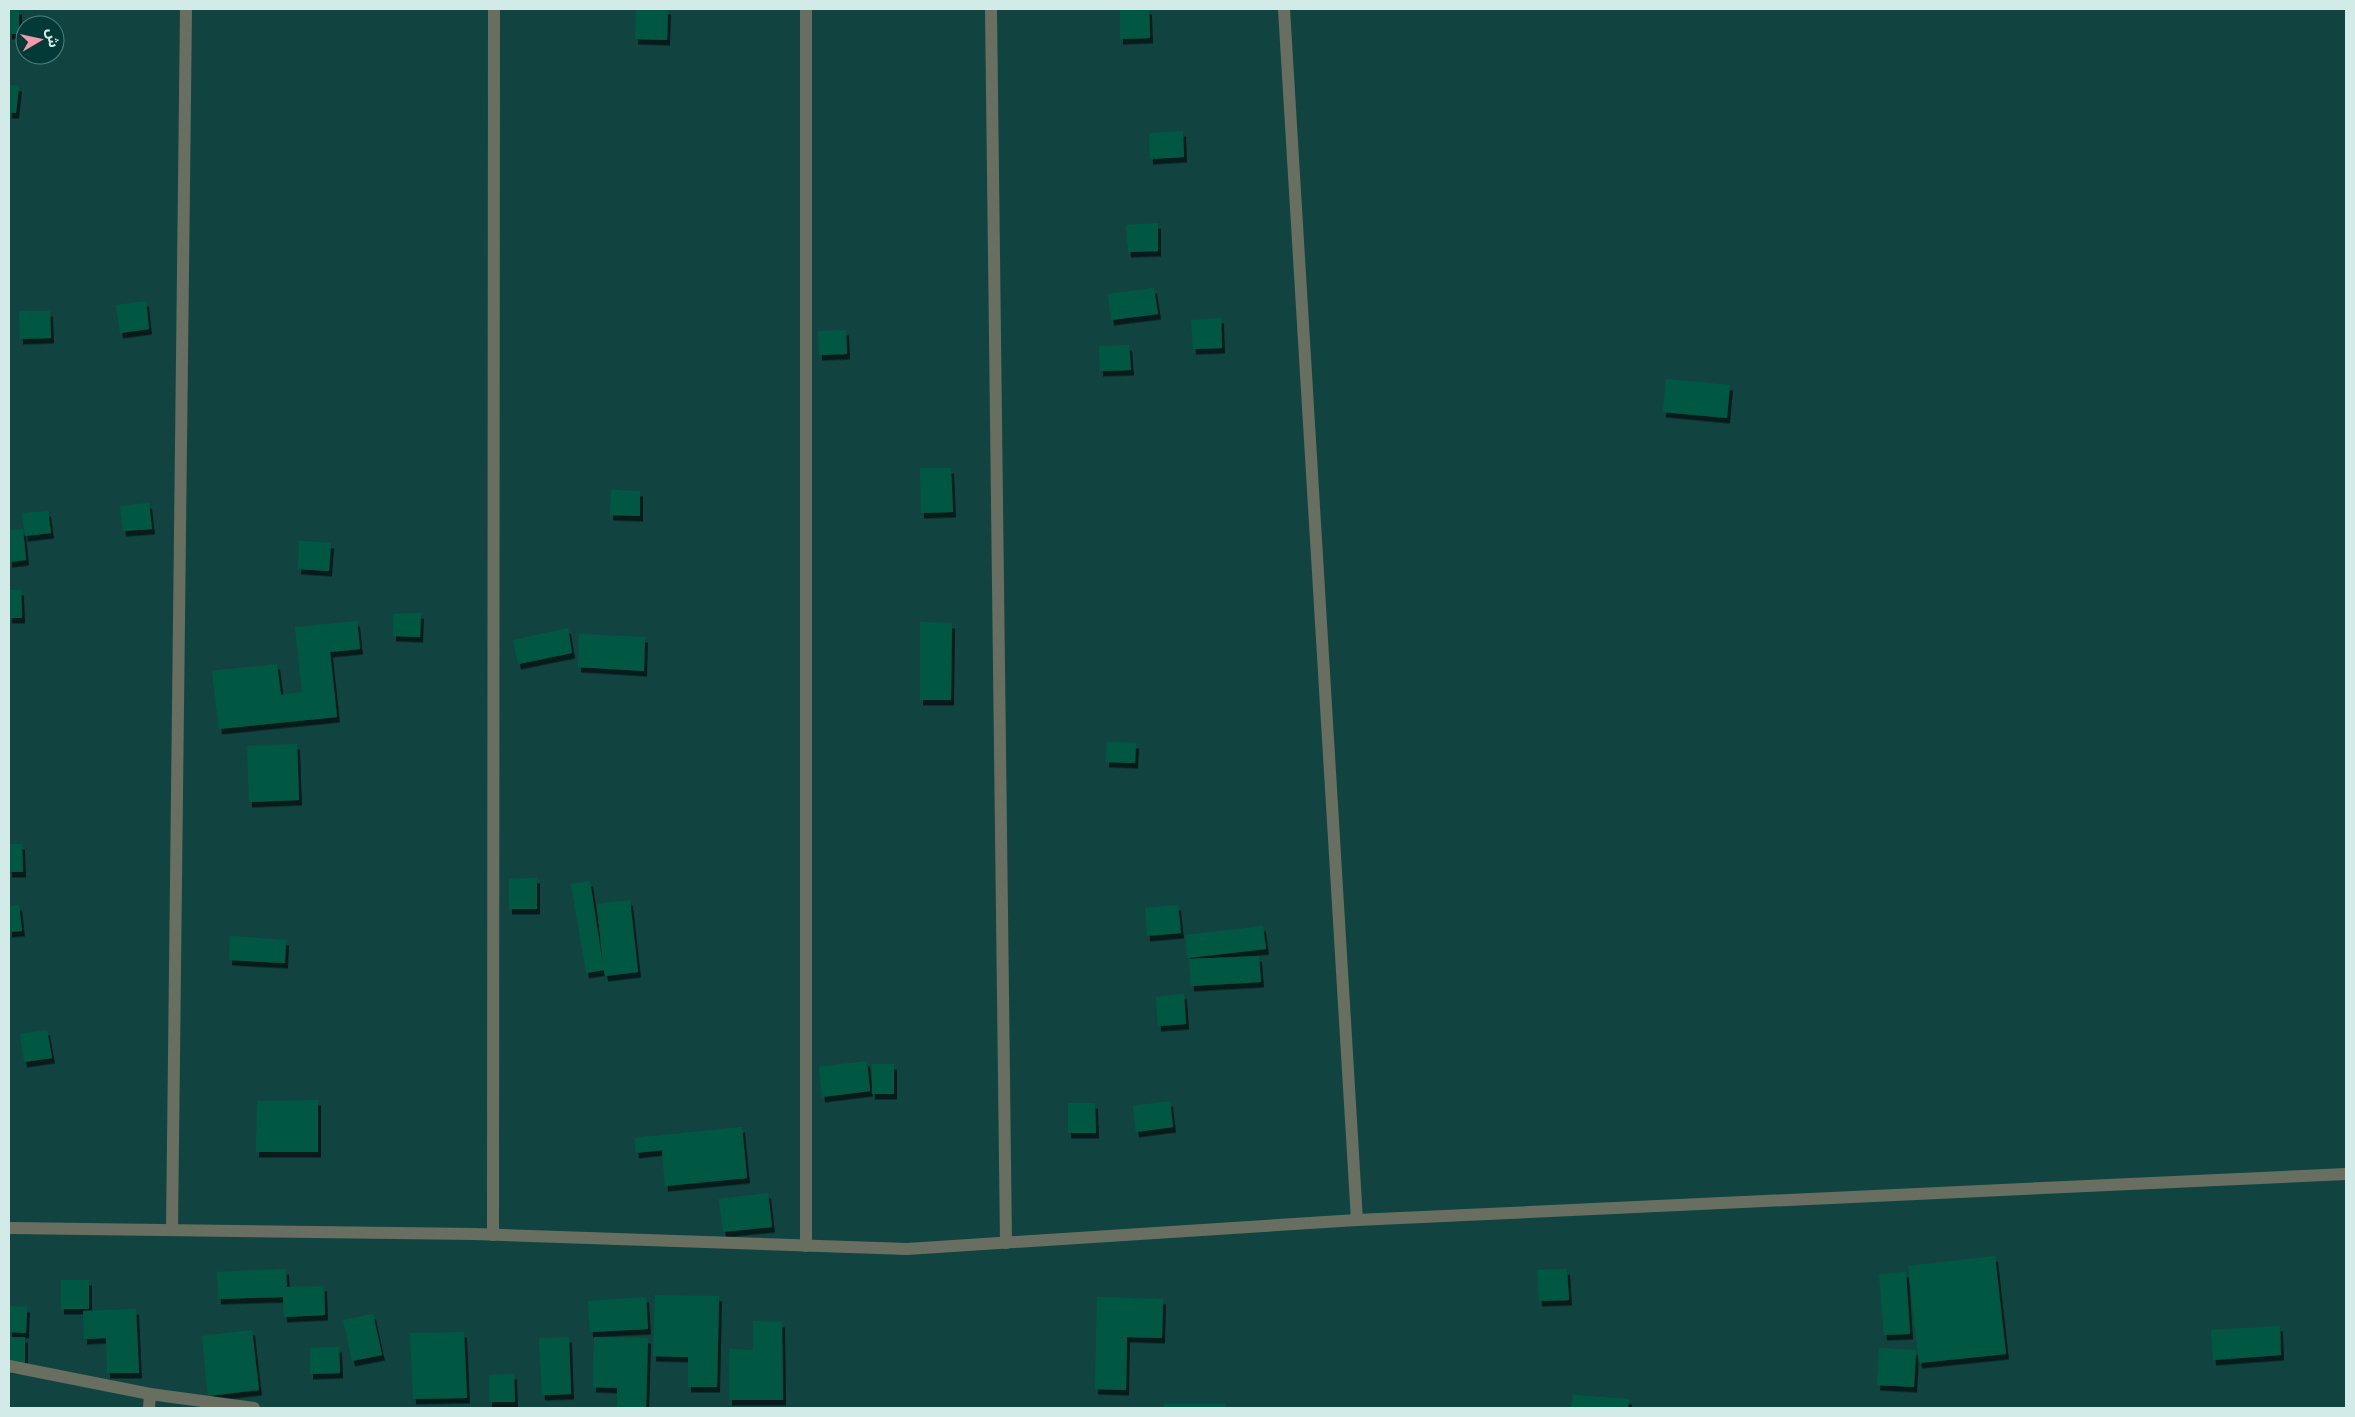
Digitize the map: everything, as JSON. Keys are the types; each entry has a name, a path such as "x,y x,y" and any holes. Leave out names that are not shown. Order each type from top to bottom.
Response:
{"street":[{"path":"172,1230 186,9"},
{"path":"493,1235 494,9"},
{"path":"806,9 806,1246"},
{"path":"991,9 1006,1243"},
{"path":"1284,9 1357,1220"},
{"path":"9,1228 493,1235 907,1250 1357,1220 2346,1174"},
{"path":"9,1366 150,1394 254,1408"},
{"path":"149,1408 150,1394"}],"building":[{"path":"9,9 19,9 19,15 15,15 15,34 9,34"},
{"path":"636,9 668,9 667,40 635,39"},
{"path":"1120,9 1149,9 1150,38 1120,39"},
{"path":"9,85 19,86 16,113 9,113"},
{"path":"1183,131 1184,157 1150,159 1149,133"},
{"path":"1158,223 1158,251 1128,252 1126,225"},
{"path":"1154,288 1158,314 1111,320 1108,294"},
{"path":"146,301 149,329 120,333 116,305"},
{"path":"19,311 50,311 51,338 20,339"},
{"path":"1221,318 1222,348 1193,349 1191,320"},
{"path":"846,330 847,354 819,355 818,331"},
{"path":"1129,345 1131,370 1100,371 1099,346"},
{"path":"1666,379 1730,385 1727,418 1663,412"},
{"path":"920,468 951,468 953,512 921,513"},
{"path":"611,490 640,491 640,516 610,515"},
{"path":"149,503 152,529 123,531 120,506"},
{"path":"48,511 51,533 25,536 22,513"},
{"path":"23,529 26,560 9,562 9,530"},
{"path":"299,541 331,543 329,571 298,569"},
{"path":"9,590 21,590 22,618 9,618"},
{"path":"421,613 420,637 393,636 393,614"},
{"path":"357,621 360,649 330,652 337,717 219,729 212,671 277,664 281,695 302,692 295,627"},
{"path":"920,622 952,623 951,700 920,700"},
{"path":"568,628 572,653 518,664 513,640"},
{"path":"579,634 645,637 644,671 578,667"},
{"path":"1107,742 1136,743 1135,763 1106,762"},
{"path":"297,744 299,800 249,802 247,746"},
{"path":"9,844 22,844 23,872 9,872"},
{"path":"537,878 537,909 509,909 509,879"},
{"path":"590,881 603,966 597,904 630,900 638,972 605,976 604,970 586,973 571,884"},
{"path":"19,905 22,931 9,932 9,906"},
{"path":"1178,905 1181,933 1147,936 1145,908"},
{"path":"1263,926 1266,949 1188,958 1185,935"},
{"path":"230,936 286,940 285,963 229,960"},
{"path":"1259,956 1261,982 1191,986 1189,959"},
{"path":"1184,994 1186,1024 1158,1026 1156,997"},
{"path":"47,1030 52,1058 24,1062 20,1034"},
{"path":"867,1061 870,1091 822,1097 819,1067"},
{"path":"872,1064 894,1064 894,1094 872,1094"},
{"path":"318,1100 318,1152 256,1152 257,1101"},
{"path":"1170,1101 1173,1127 1136,1132 1133,1106"},
{"path":"1068,1103 1095,1103 1096,1133 1068,1133"},
{"path":"742,1127 747,1178 665,1186 662,1150 636,1153 634,1138"},
{"path":"768,1193 772,1227 723,1232 719,1199"},
{"path":"1995,1256 2006,1354 1919,1363 1908,1266"},
{"path":"286,1269 287,1287 324,1286 325,1315 284,1317 283,1297 218,1299 217,1272"},
{"path":"1567,1269 1569,1300 1539,1301 1537,1270"},
{"path":"1906,1272 1910,1334 1884,1335 1879,1274"},
{"path":"61,1280 89,1280 89,1309 61,1309"},
{"path":"655,1295 719,1296 717,1387 688,1387 688,1357 653,1356"},
{"path":"646,1297 648,1329 590,1332 588,1301"},
{"path":"1097,1297 1163,1299 1162,1338 1127,1337 1126,1390 1095,1389"},
{"path":"9,1306 27,1307 26,1333 9,1332"},
{"path":"136,1309 139,1373 107,1373 106,1338 84,1339 83,1311"},
{"path":"373,1314 382,1355 352,1361 343,1320"},
{"path":"753,1321 782,1322 783,1400 729,1400 729,1349 753,1350"},
{"path":"2280,1326 2281,1355 2213,1360 2211,1330"},
{"path":"252,1330 259,1390 208,1396 202,1336"},
{"path":"464,1332 467,1398 413,1399 410,1333"},
{"path":"9,1337 25,1337 25,1369 9,1368"},
{"path":"569,1337 571,1394 542,1395 539,1338"},
{"path":"594,1337 648,1338 646,1408 617,1408 617,1388 593,1387"},
{"path":"339,1347 340,1373 310,1374 310,1348"},
{"path":"1879,1348 1916,1350 1914,1387 1877,1385"},
{"path":"514,1374 515,1402 489,1402 489,1375"},
{"path":"1573,1395 1629,1399 1628,1408 1571,1408"},
{"path":"1164,1404 1225,1404 1225,1408 1164,1408"}]}
